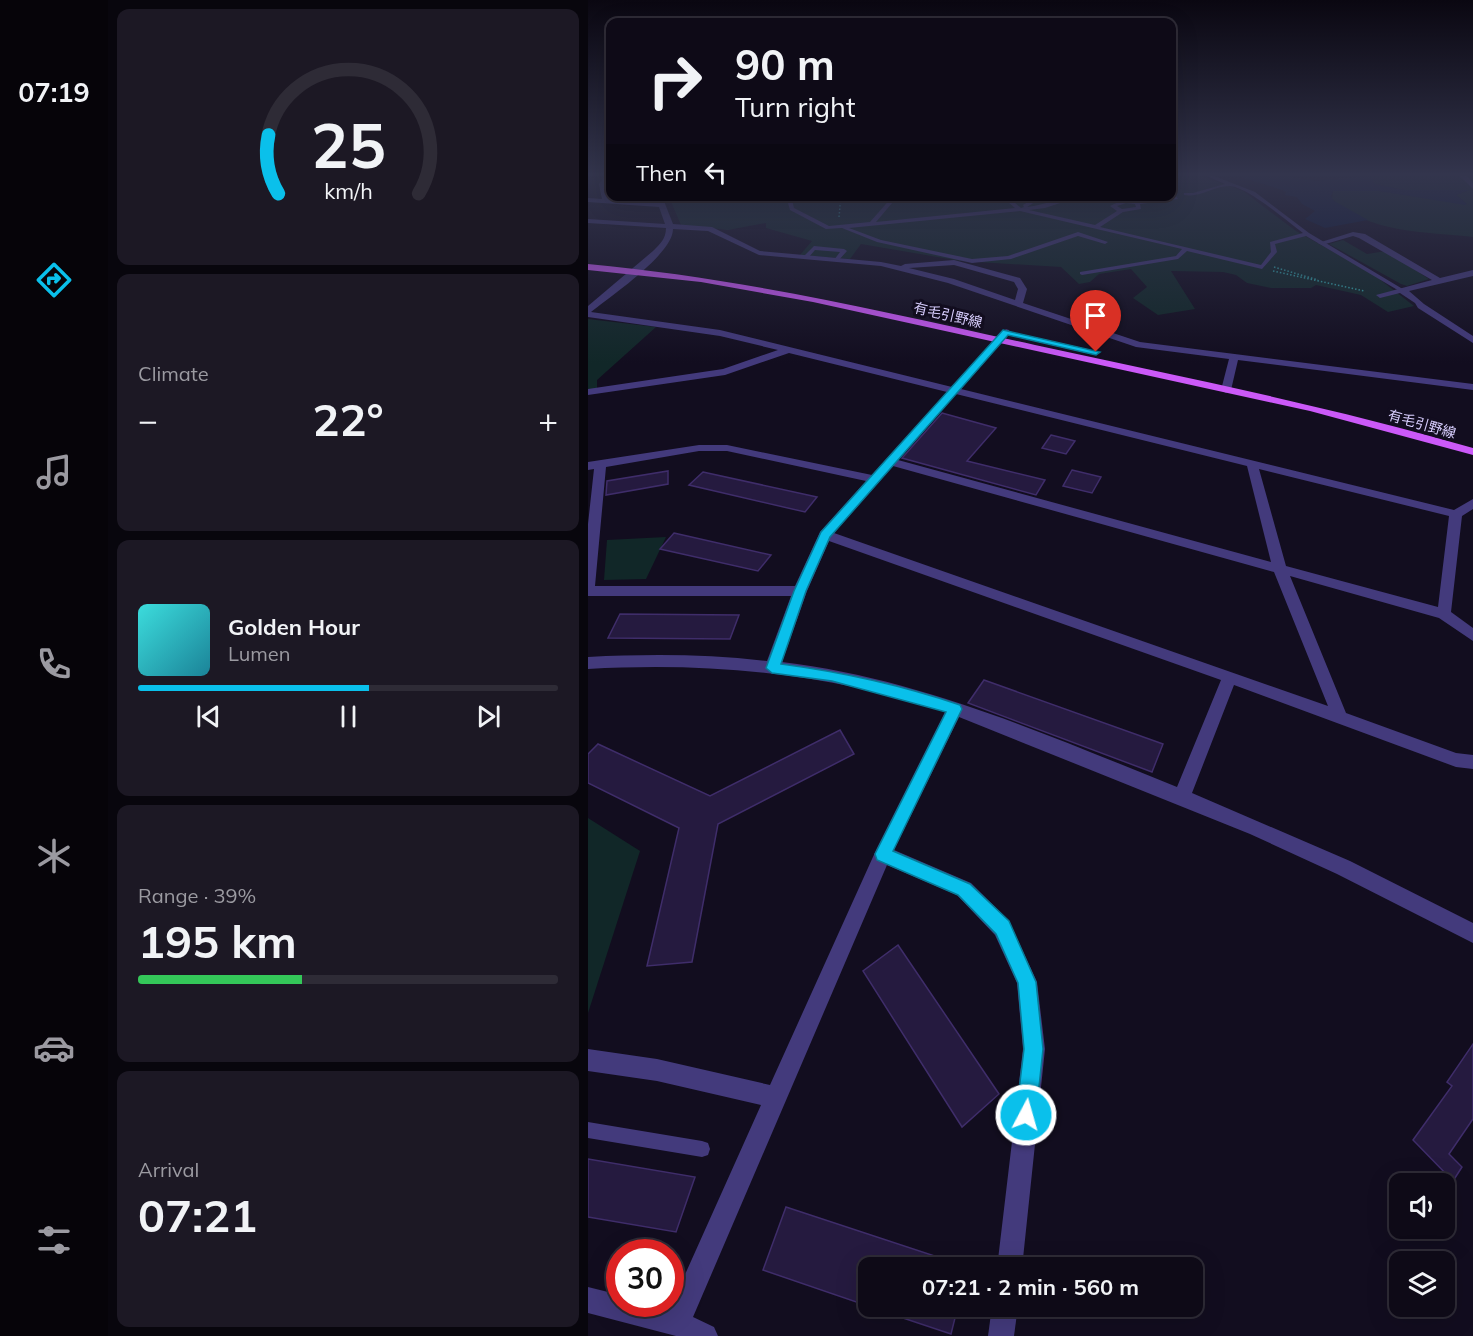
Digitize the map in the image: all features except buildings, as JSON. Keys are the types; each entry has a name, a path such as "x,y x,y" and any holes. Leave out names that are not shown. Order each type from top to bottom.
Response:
{"main road":[{"name":"有毛引野線","path":"588,261 757,286 1002,336 1228,386 1366,413 1473,442"},
{"name":"有毛引野線","path":"588,267 639,267"},
{"name":"有毛引野線","path":"1228,386 1473,452"}],"street":[{"path":"588,312 669,238"},
{"path":"732,238 747,250 896,268 951,281 1139,345 1473,387"},
{"path":"1322,243 1338,238"},
{"path":"1366,238 1439,281"},
{"path":"896,268 954,262 1017,280 1023,286 1024,292 1018,304"},
{"path":"1380,295 1473,273"},
{"path":"1457,276 1473,285"},
{"path":"1403,291 1418,301 1432,305 1473,332"},
{"path":"1418,301 1421,306 1473,340"},
{"path":"588,312 720,333 1456,514 1473,503"},
{"path":"772,668 800,591 825,535 1002,336"},
{"path":"588,392 725,372 791,350"},
{"path":"1228,386 1234,357"},
{"path":"800,591 588,591 594,465 699,448 727,448 873,479"},
{"path":"890,461 1444,614 1473,636"},
{"path":"1252,464 1281,569 1340,717"},
{"path":"1444,614 1456,514"},
{"path":"825,535 1230,677 1456,760 1473,762"},
{"path":"588,663 688,661 772,668 832,676 899,692 955,709 1182,797 1345,866 1473,933"},
{"path":"1182,797 1230,677"},
{"path":"677,1323 883,854 955,709"},
{"path":"883,854 964,890 1002,927 1027,982 1034,1049 1010,1257"},
{"path":"588,1060 657,1070 777,1098"},
{"path":"588,1300 677,1323 705,1336"},
{"path":"1001,1336 1004,1317"}],"lane":[{"path":"872,238 972,261 1009,258 1066,238"},
{"path":"1093,238 1105,242"},
{"path":"1142,238 1264,267 1274,252 1272,243 1290,238"},
{"path":"1314,238 1403,291"},
{"path":"1082,273 1178,257 1185,249"},
{"path":"588,1131 702,1149"}],"path":[{"path":"1264,267 1364,291"}],"green space":[{"path":"803,238 1309,238 1373,274 1414,306 1388,312 1361,295 1316,285 1311,288 1271,288 1247,283 1236,275 1223,272 1171,271 1195,309 1158,315 1133,298 1147,287 1131,269 1099,274 1090,282 1079,284 1061,267 961,261 861,244 850,259 800,255 812,241"},
{"path":"1343,240 1367,254 1386,251 1429,279 1407,286 1401,284 1329,244"},
{"path":"588,319 656,327 597,380 597,389 588,390"},
{"path":"666,537 646,579 604,580 607,540"},
{"path":"588,818 640,851 588,1013"}],"route":[{"path":"1026,1115 1034,1049 1027,982 1002,927 964,890 883,854 955,709 899,692 832,676 772,668 800,591 825,535 1006,332 1096,352"}]}
